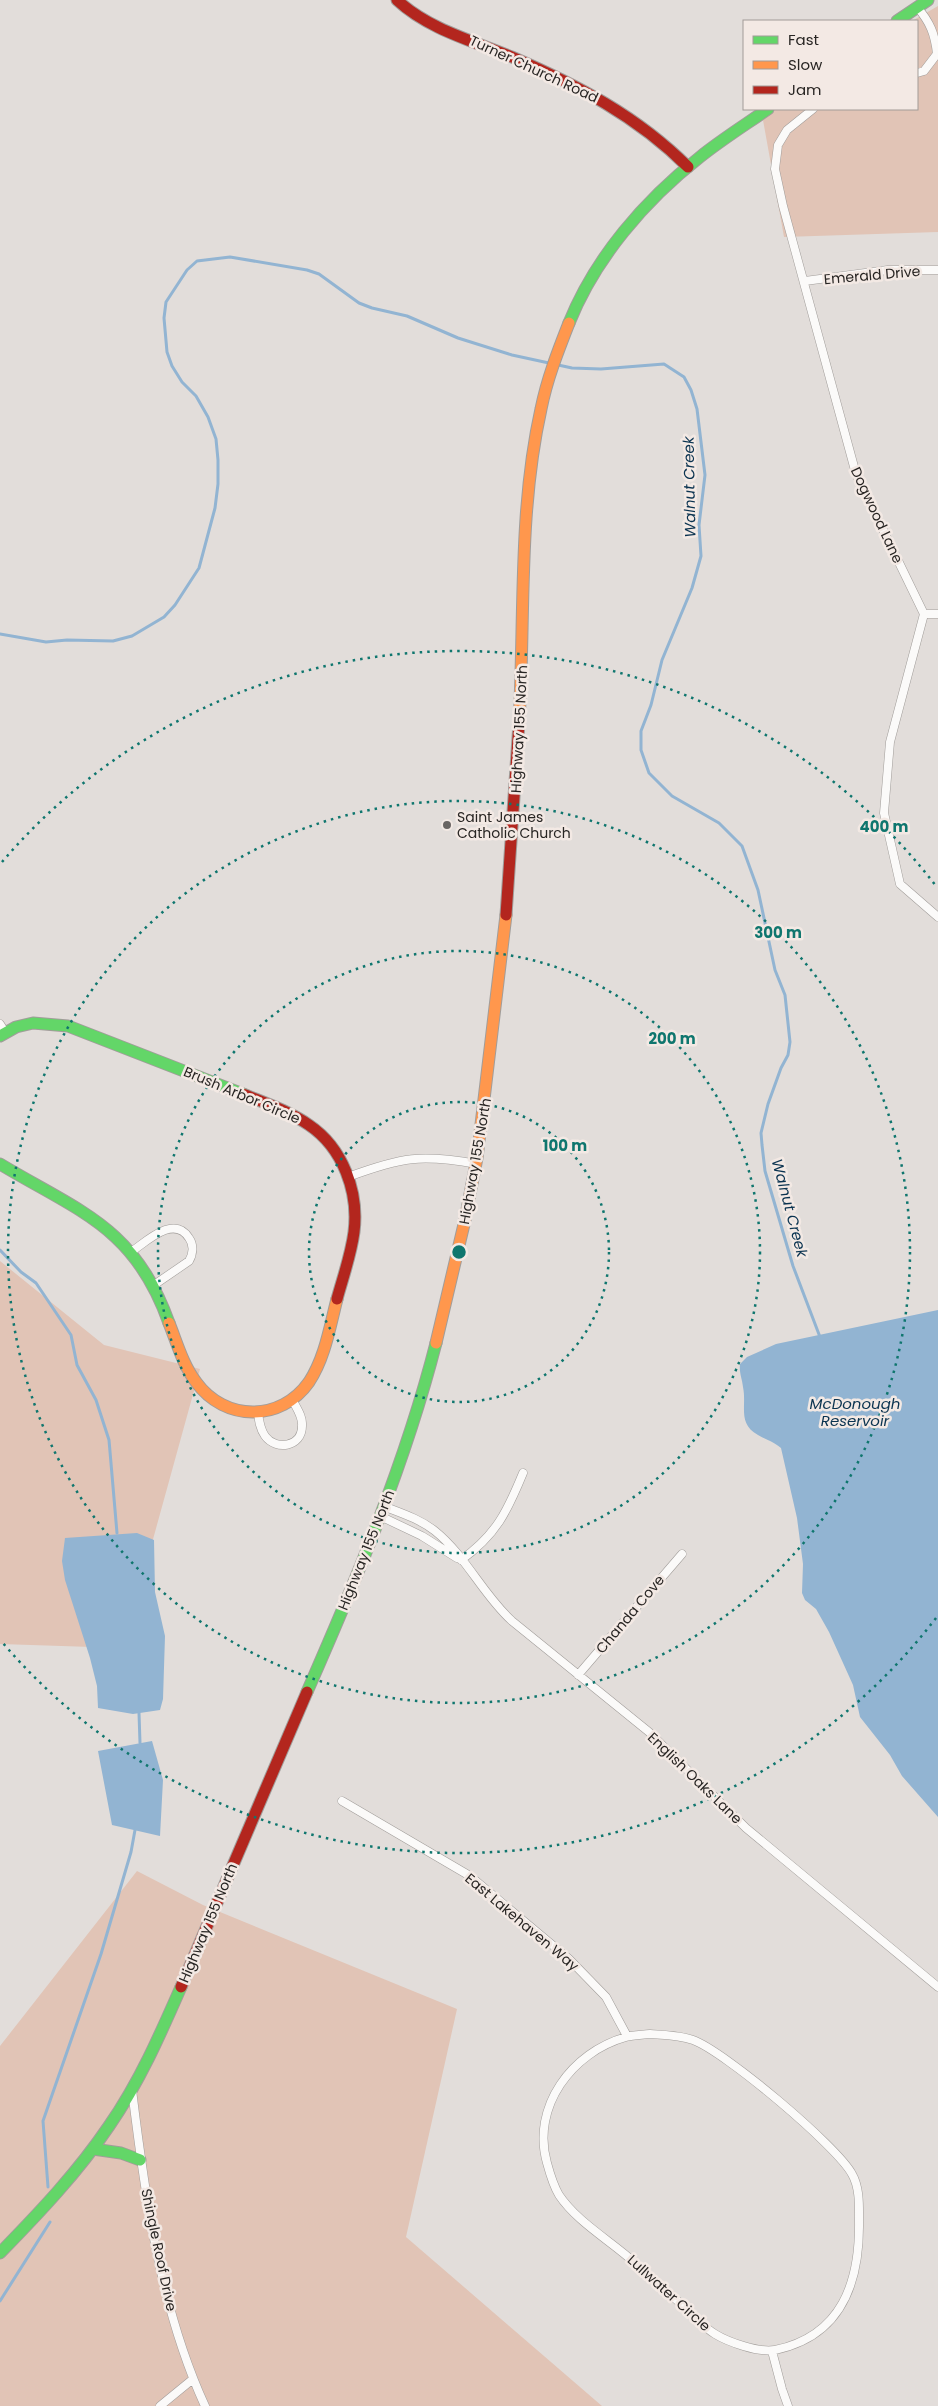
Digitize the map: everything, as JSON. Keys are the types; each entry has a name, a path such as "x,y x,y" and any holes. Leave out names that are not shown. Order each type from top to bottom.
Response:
{"main road":[{"name":"Turner Church Road","path":"397,0 403,7 426,21 569,83 602,100 646,129 676,154 688,167"},
{"path":"899,20 928,0"},
{"name":"Highway 155 North","path":"0,2254 53,2198 93,2149 132,2088 168,2017 356,1578 409,1438 424,1386 477,1164 499,998 515,824 526,521 537,414 561,341 582,296 612,248 644,209 688,167 767,110"},
{"name":"Brush Arbor Circle","path":"0,1164 81,1209 100,1222 131,1252 154,1285 190,1373 198,1387 220,1404 239,1411 258,1413 282,1407 293,1401 307,1385 318,1365 352,1244 355,1211 348,1177 339,1157 320,1133 299,1118 274,1107 64,1025 29,1023 2,1030"},
{"path":"93,2149 121,2153 140,2160"}],"street":[{"path":"917,7 928,19 936,37 937,54 924,71 918,73"},
{"name":"Dogwood Lane","path":"812,110 787,130 783,136 778,145 775,169 792,243 805,281 856,474 924,614"},
{"name":"Emerald Drive","path":"805,281 888,270 938,270"},
{"path":"938,614 924,614 890,742 884,813 900,884 938,917"},
{"path":"348,1177 388,1163 414,1158 440,1158 477,1164"},
{"path":"131,1252 167,1229 179,1230 189,1237 193,1252 189,1261 154,1285"},
{"path":"258,1413 260,1426 266,1438 280,1446 290,1444 299,1437 302,1426 301,1418 293,1401"},
{"path":"461,1560 485,1542 497,1528 508,1511 524,1473"},
{"name":"English Oaks Lane","path":"382,1511 461,1560"},
{"name":"English Oaks Lane","path":"382,1511 418,1521 434,1530 461,1560 498,1608 663,1745 746,1828 938,1987"},
{"name":"Chanda Cove","path":"578,1675 682,1554"},
{"name":"East Lakehaven Way","path":"342,1801 478,1882 569,1959 606,1997 627,2036"},
{"name":"Lullwater Circle","path":"650,2034 680,2036 714,2051 739,2069 802,2122 846,2164 854,2176 859,2198 859,2236 855,2273 848,2295 836,2314 820,2330 801,2341 772,2351 731,2343 712,2332 633,2261 575,2213 560,2197 553,2184 544,2155 543,2132 548,2110 556,2089 569,2071 581,2061 627,2036 650,2034"},
{"name":"Shingle Roof Drive","path":"132,2088 140,2160 168,2297 193,2379 206,2406"},
{"path":"772,2351 788,2406"},
{"path":"160,2406 193,2379"}],"shaded area":[{"path":"938,6 938,232 784,237 763,120 775,110 918,110 918,20 914,20"},
{"path":"0,1261 104,1345 200,1369 123,1648 0,1644"},
{"path":"137,1871 203,1905 457,2009 406,2237 602,2406 0,2406 0,2046"}],"water":[{"name":"McDonough Reservoir","path":"938,1310 938,1817 902,1776 890,1755 860,1717 853,1685 829,1632 816,1609 805,1600 802,1593 803,1564 797,1518 781,1448 758,1435 747,1425 744,1414 744,1394 740,1364 747,1357 776,1344"},
{"path":"137,1533 154,1540 155,1592 165,1636 163,1699 160,1710 133,1714 98,1708 97,1686 65,1580 62,1561 65,1538"},
{"path":"152,1741 163,1780 160,1836 112,1825 98,1751"}],"waterway":[{"name":"Walnut Creek","path":"0,634 46,642 67,640 113,641 132,636 164,617 175,605 199,568 215,508 218,484 216,439 208,417 196,396 182,382 172,366 167,352 164,318 166,302 187,270 197,261 230,257 307,270 319,274 359,303 407,316 458,338 512,355 572,368 601,369 664,364 684,377 691,390 697,409 705,475 699,525 701,556 692,588 662,660 651,705 641,731 641,750 649,773 672,796 719,823 742,846 758,890 775,970 785,995 790,1042 788,1055 781,1068 768,1104 761,1133 765,1171 793,1266 820,1337"},
{"path":"0,1250 21,1272 36,1283 71,1335 77,1365 96,1400 109,1440 117,1533"},
{"path":"139,1713 140,1743"},
{"path":"48,2187 43,2121 101,1954 131,1852 135,1830"},
{"path":"0,2301 50,2222"}],"traffic: fast":[{"path":"898,20 928,0"},
{"path":"569,323 580,299 607,253 641,211 700,157 767,110"},
{"path":"0,1036 16,1027 33,1023 68,1026 243,1094"},
{"path":"0,1164 80,1210 122,1243 140,1264 155,1291 169,1323"},
{"path":"307,1692 362,1563 395,1477 424,1388 436,1343"},
{"path":"0,2253 71,2176 120,2110 157,2041 181,1987"},
{"path":"93,2149 121,2153 140,2160"}],"traffic: slow":[{"path":"519,723 524,566 529,487 543,398 569,323"},
{"path":"436,1343 465,1220 477,1158 506,915"},
{"path":"169,1323 187,1368 208,1395 222,1404 237,1410 253,1412 269,1410 284,1404 297,1395 315,1373 323,1352 337,1299"}],"traffic: jam":[{"path":"397,0 409,10 437,27 512,57 560,79 605,103 648,132 688,167"},
{"path":"506,915 519,723"},
{"path":"243,1094 285,1111 309,1125 331,1146 346,1172 354,1202 354,1232 349,1258 337,1299"},
{"path":"181,1987 307,1692"}],"place":[{"name":"Saint James Catholic Church","path":"447,825"}]}
